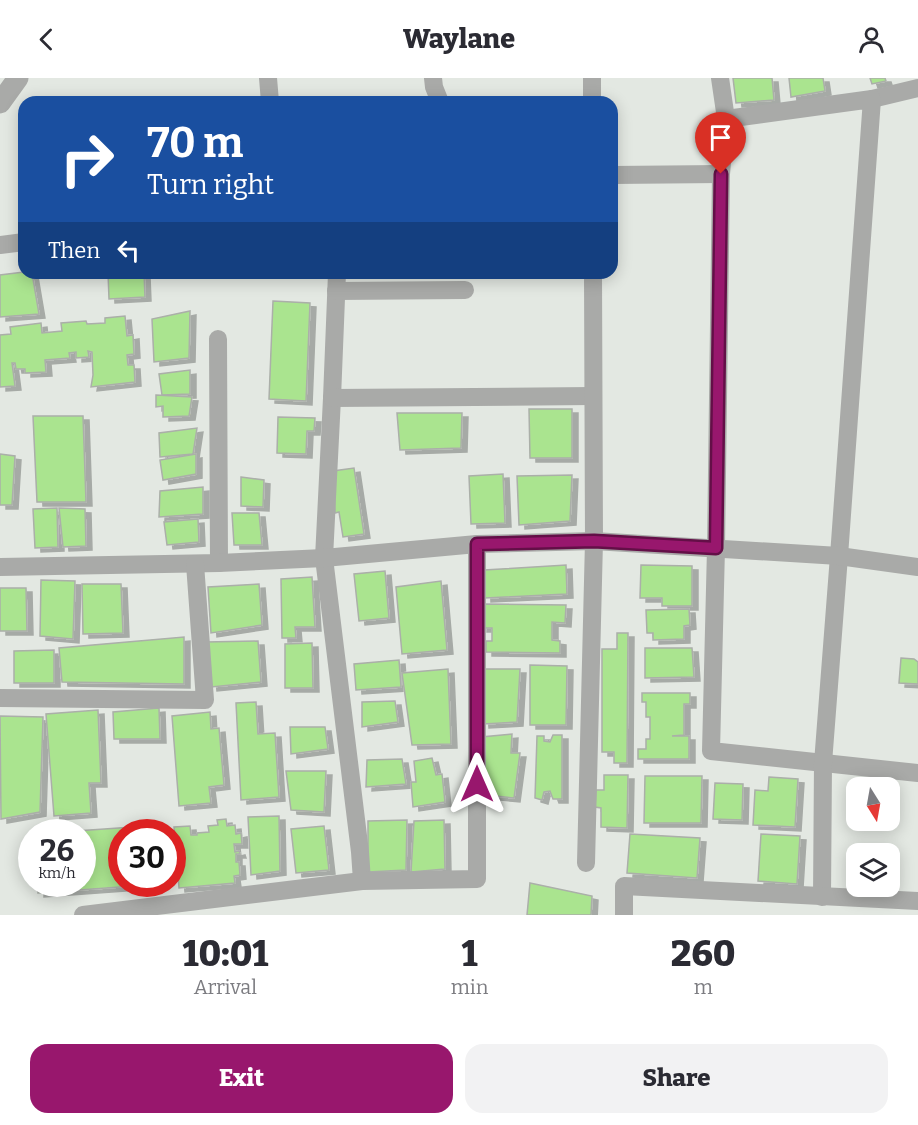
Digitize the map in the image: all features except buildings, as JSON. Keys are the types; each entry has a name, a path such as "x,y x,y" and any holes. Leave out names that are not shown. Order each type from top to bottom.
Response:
{"street":[{"path":"0,103 18,78"},
{"path":"268,78 270,96"},
{"path":"433,78 438,96"},
{"path":"592,78 592,96"},
{"path":"720,78 726,119 721,174 711,751 918,773"},
{"path":"726,119 872,99 918,88"},
{"path":"822,897 823,763 872,99"},
{"path":"618,175 721,174"},
{"path":"0,245 18,243"},
{"path":"586,863 594,541 593,279"},
{"path":"362,881 324,558 336,282 465,290"},
{"path":"218,339 219,563"},
{"path":"332,398 593,396"},
{"path":"0,567 219,563 324,558 477,544 594,541 839,556 918,567"},
{"path":"83,915 202,908 362,881 477,879 477,544"},
{"path":"0,698 205,700 195,564"},
{"path":"624,915 624,886 918,902"}],"route":[{"path":"477,784 477,544 594,541 716,548 721,174"}]}
